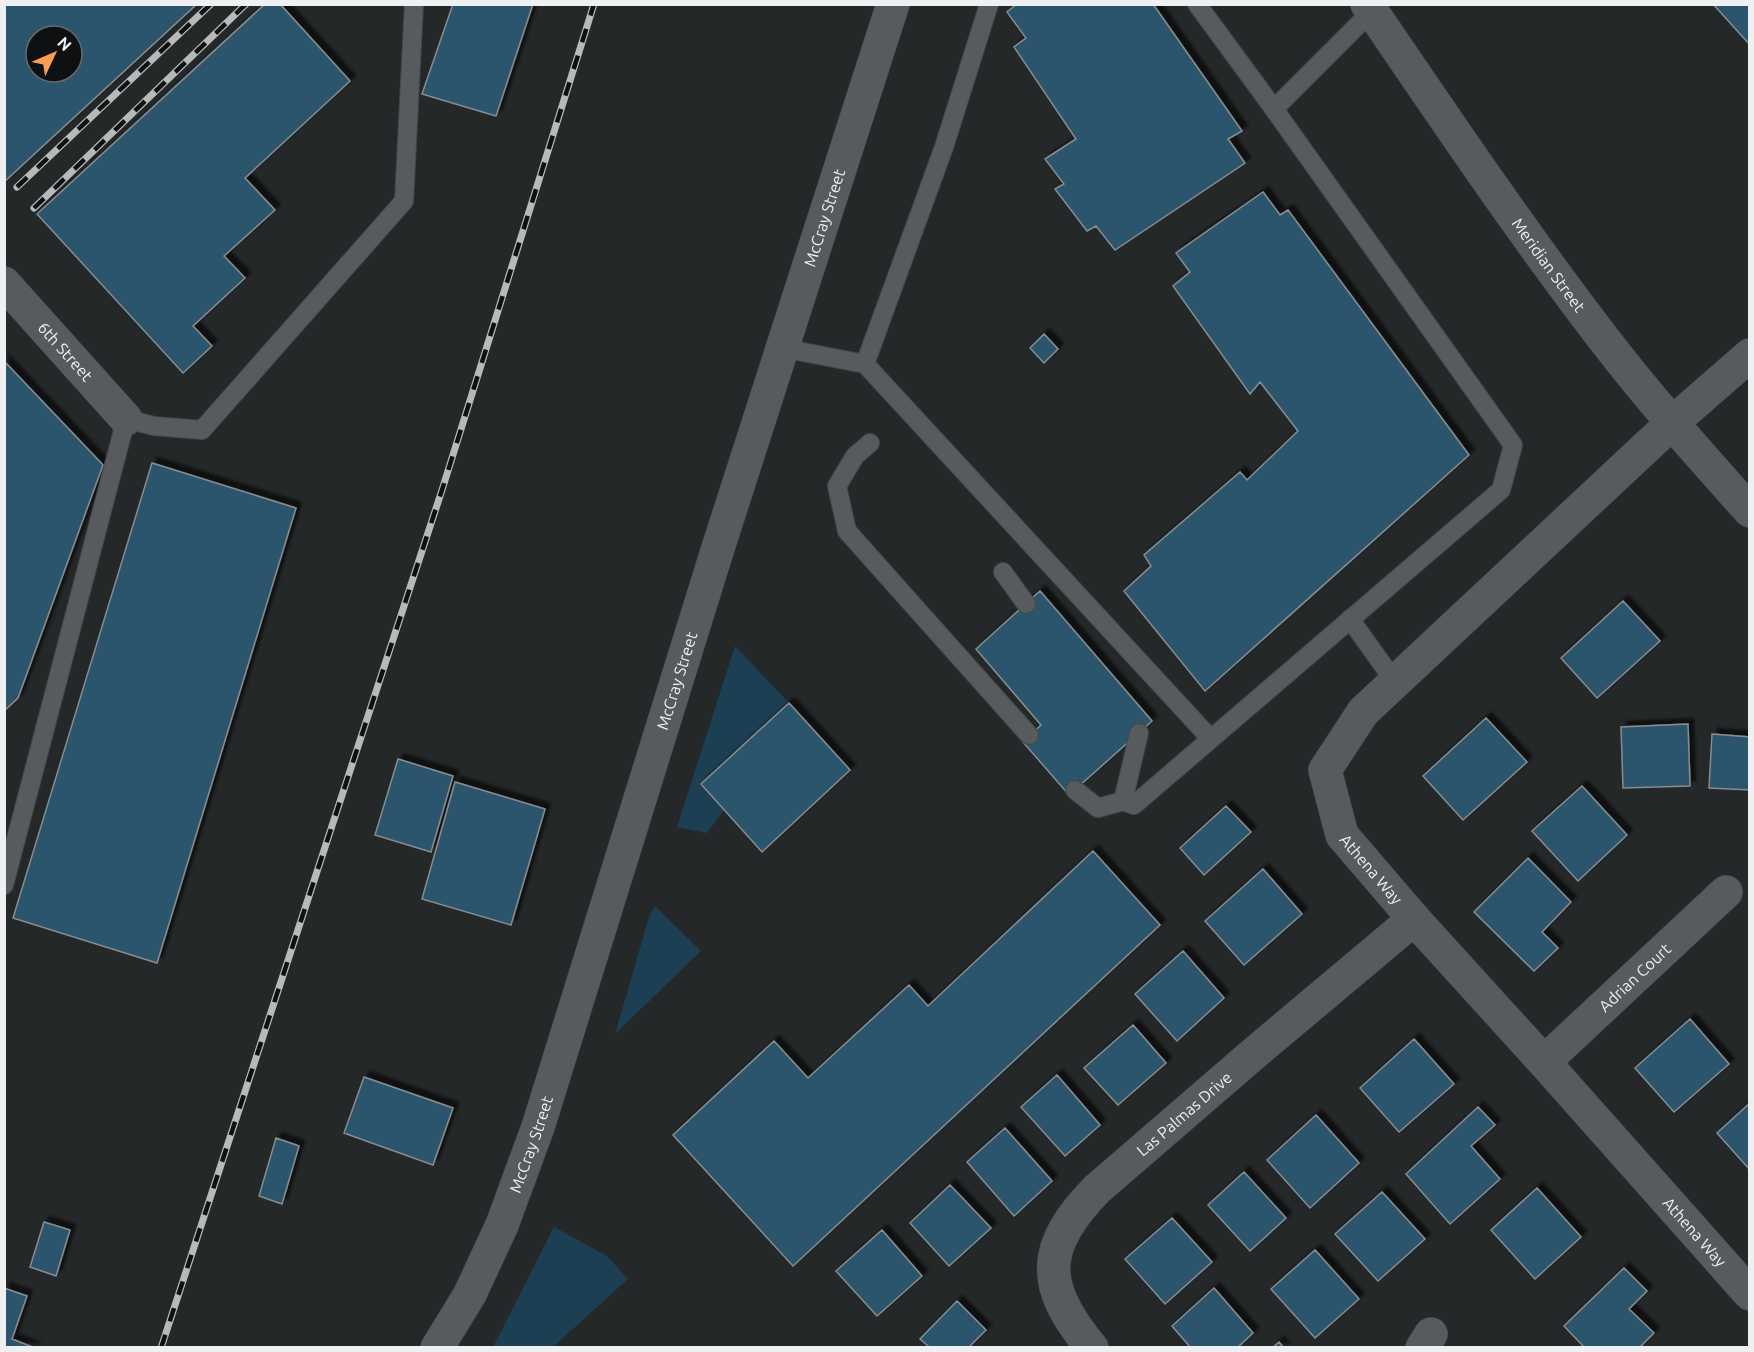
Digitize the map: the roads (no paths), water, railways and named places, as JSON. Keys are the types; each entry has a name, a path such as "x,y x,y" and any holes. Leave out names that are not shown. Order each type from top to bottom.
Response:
{"street":[{"name":"McCray Street","path":"437,1347 470,1294 502,1225 537,1127 782,348 893,4"},
{"name":"Meridian Street","path":"1369,8 1492,185 1602,337 1672,423 1749,511"},
{"name":"6th Street","path":"4,283 126,419"},
{"name":"Athena Way","path":"1749,355 1672,423 1363,712 1325,770 1342,835 1414,920 1545,1062 1749,1294"},
{"name":"Adrian Court","path":"1545,1062 1726,892"},
{"name":"Las Palmas Drive","path":"1092,1347 1076,1329 1062,1307 1053,1281 1055,1250 1067,1224 1078,1209 1097,1189 1249,1058 1414,920"}],"lane":[{"path":"4,885 126,419 154,426 202,430 404,201 414,4"},
{"path":"866,364 944,147 988,4"},
{"path":"1075,789 1098,808 1123,801 1134,805 1501,490 1513,445 1197,4"},
{"path":"1274,109 1369,8"},
{"path":"782,348 866,364 1210,738"},
{"path":"870,443 855,456 837,486 847,531 1029,735"},
{"path":"1003,572 1026,603"},
{"path":"1350,619 1395,682"},
{"path":"1123,801 1139,733"}],"railway":[{"path":"17,187 211,4"},
{"path":"34,208 246,4"},
{"path":"161,1348 442,490 594,4"}]}
